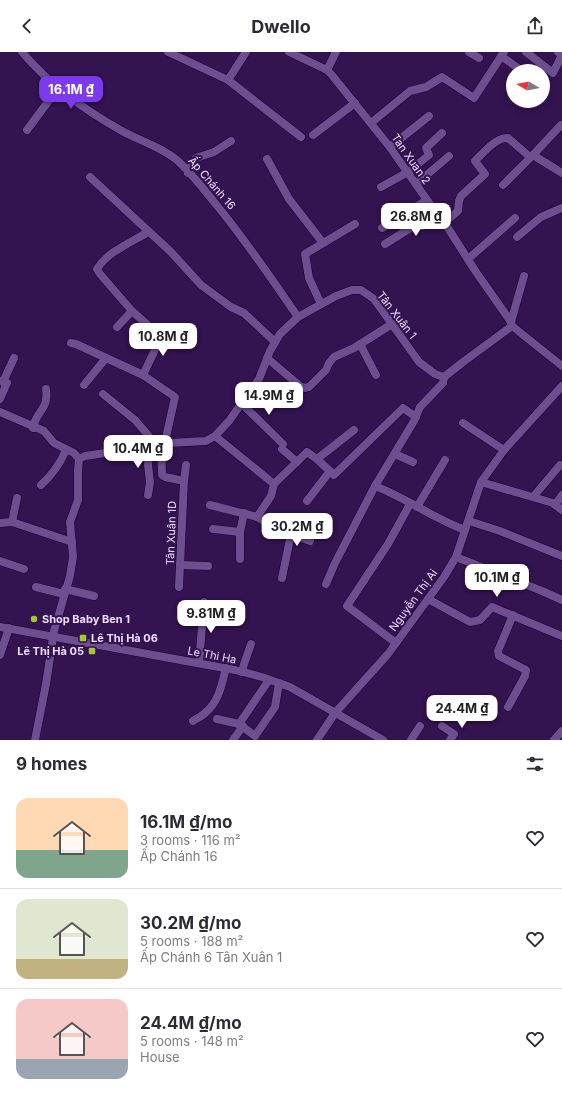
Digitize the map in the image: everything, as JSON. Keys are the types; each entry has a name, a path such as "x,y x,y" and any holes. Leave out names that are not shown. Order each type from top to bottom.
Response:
{"street":[{"name":"Ấp Chánh 16","path":"22,52 59,87 95,114 177,160 237,229 298,317"},
{"path":"168,52 228,80 301,137"},
{"path":"228,80 246,52"},
{"name":"Tan Xuan 2","path":"289,52 327,70 390,147 512,324 562,366"},
{"path":"327,70 336,52"},
{"path":"469,52 479,58"},
{"path":"526,52 553,73 562,55 558,52"},
{"path":"371,123 410,91 426,87 442,77 474,98 502,54 514,64"},
{"path":"27,130 59,87"},
{"path":"313,135 355,103"},
{"path":"390,147 429,116"},
{"path":"503,185 561,125"},
{"path":"381,187 408,172 429,155 426,148 442,133"},
{"path":"385,244 412,227 422,226 441,220 458,211 461,196 484,174 475,161 494,144 505,138 508,138 531,156 561,170"},
{"path":"188,173 196,158 214,152 231,140"},
{"path":"416,184 449,156"},
{"path":"267,160 289,199 323,244"},
{"path":"90,177 171,252 201,285 231,307 244,313 275,342"},
{"path":"382,228 427,200"},
{"path":"517,236 541,217 562,208"},
{"path":"468,259 515,218"},
{"path":"321,304 309,278 305,254 355,224"},
{"path":"143,375 161,337 132,311 100,274 98,269 101,264 112,254 148,232"},
{"path":"326,584 335,563 375,486 395,454 420,407 443,383 444,377 512,324 524,276"},
{"name":"Tân Xuân 1","path":"216,436 242,404 258,379 280,334 298,317 336,296 352,290 361,290 374,299 419,362 435,374 444,377"},
{"path":"118,327 132,311"},
{"path":"267,358 300,386 304,388 309,387 326,370 328,363 334,357 360,344 392,324"},
{"path":"71,343 143,375 175,397 148,465 150,482 148,495"},
{"path":"360,344 376,375"},
{"path":"0,399 7,383 2,381 14,358"},
{"path":"84,385 106,358"},
{"name":"Nguyễn Thị Ai","path":"317,740 335,713 388,654 444,577 456,557 481,482 504,450 562,386"},
{"path":"33,428 34,422 46,403 46,389"},
{"path":"103,394 135,420 158,443 162,475 165,477 184,480"},
{"path":"242,404 296,462"},
{"path":"257,517 270,496 274,484 307,452 334,475 404,408 416,417"},
{"path":"0,412 44,432 54,443 74,453 79,459 78,500 70,522 73,557 53,637 35,740"},
{"path":"463,423 504,450"},
{"path":"317,459 354,430"},
{"path":"79,459 85,456 119,452 158,443 206,441 216,436 274,484"},
{"path":"41,485 50,478 62,462 66,450"},
{"path":"395,454 413,462"},
{"path":"396,643 347,606 444,460"},
{"name":"Tân Xuân 1D","path":"180,587 184,480 186,465"},
{"path":"533,497 560,465"},
{"path":"307,501 330,471"},
{"path":"481,482 553,503 559,508 562,495"},
{"path":"375,486 414,505 445,523 465,530"},
{"path":"12,522 17,498"},
{"path":"210,505 257,517 268,524 310,541"},
{"path":"240,559 240,532 244,513"},
{"path":"469,521 500,531 562,556"},
{"path":"0,523 12,522 72,542"},
{"path":"213,530 240,532"},
{"path":"282,578 291,534"},
{"path":"456,557 562,600"},
{"path":"0,561 24,568"},
{"path":"180,565 208,566"},
{"path":"36,587 94,596"},
{"path":"428,599 470,622 480,620 492,606 562,636"},
{"path":"199,664 204,602"},
{"path":"508,708 525,676 526,670 499,656 498,651 512,615"},
{"name":"Le Thi Ha","path":"0,627 226,668 270,680 290,687 383,740"},
{"path":"0,656 9,628"},
{"path":"242,672 251,644"},
{"path":"193,721 207,712 215,702 220,691 226,668"},
{"path":"233,740 270,680"},
{"path":"217,719 241,725 253,738 275,707 279,683"},
{"path":"411,740 420,726"},
{"path":"442,726 454,734 450,740"},
{"path":"554,740 562,732"}],"place":[{"name":"Shop Baby Ben 1","path":"34,619"},
{"name":"Lê Thị Hà 06","path":"83,638"},
{"name":"Lê Thị Hà 05","path":"92,651"}]}
